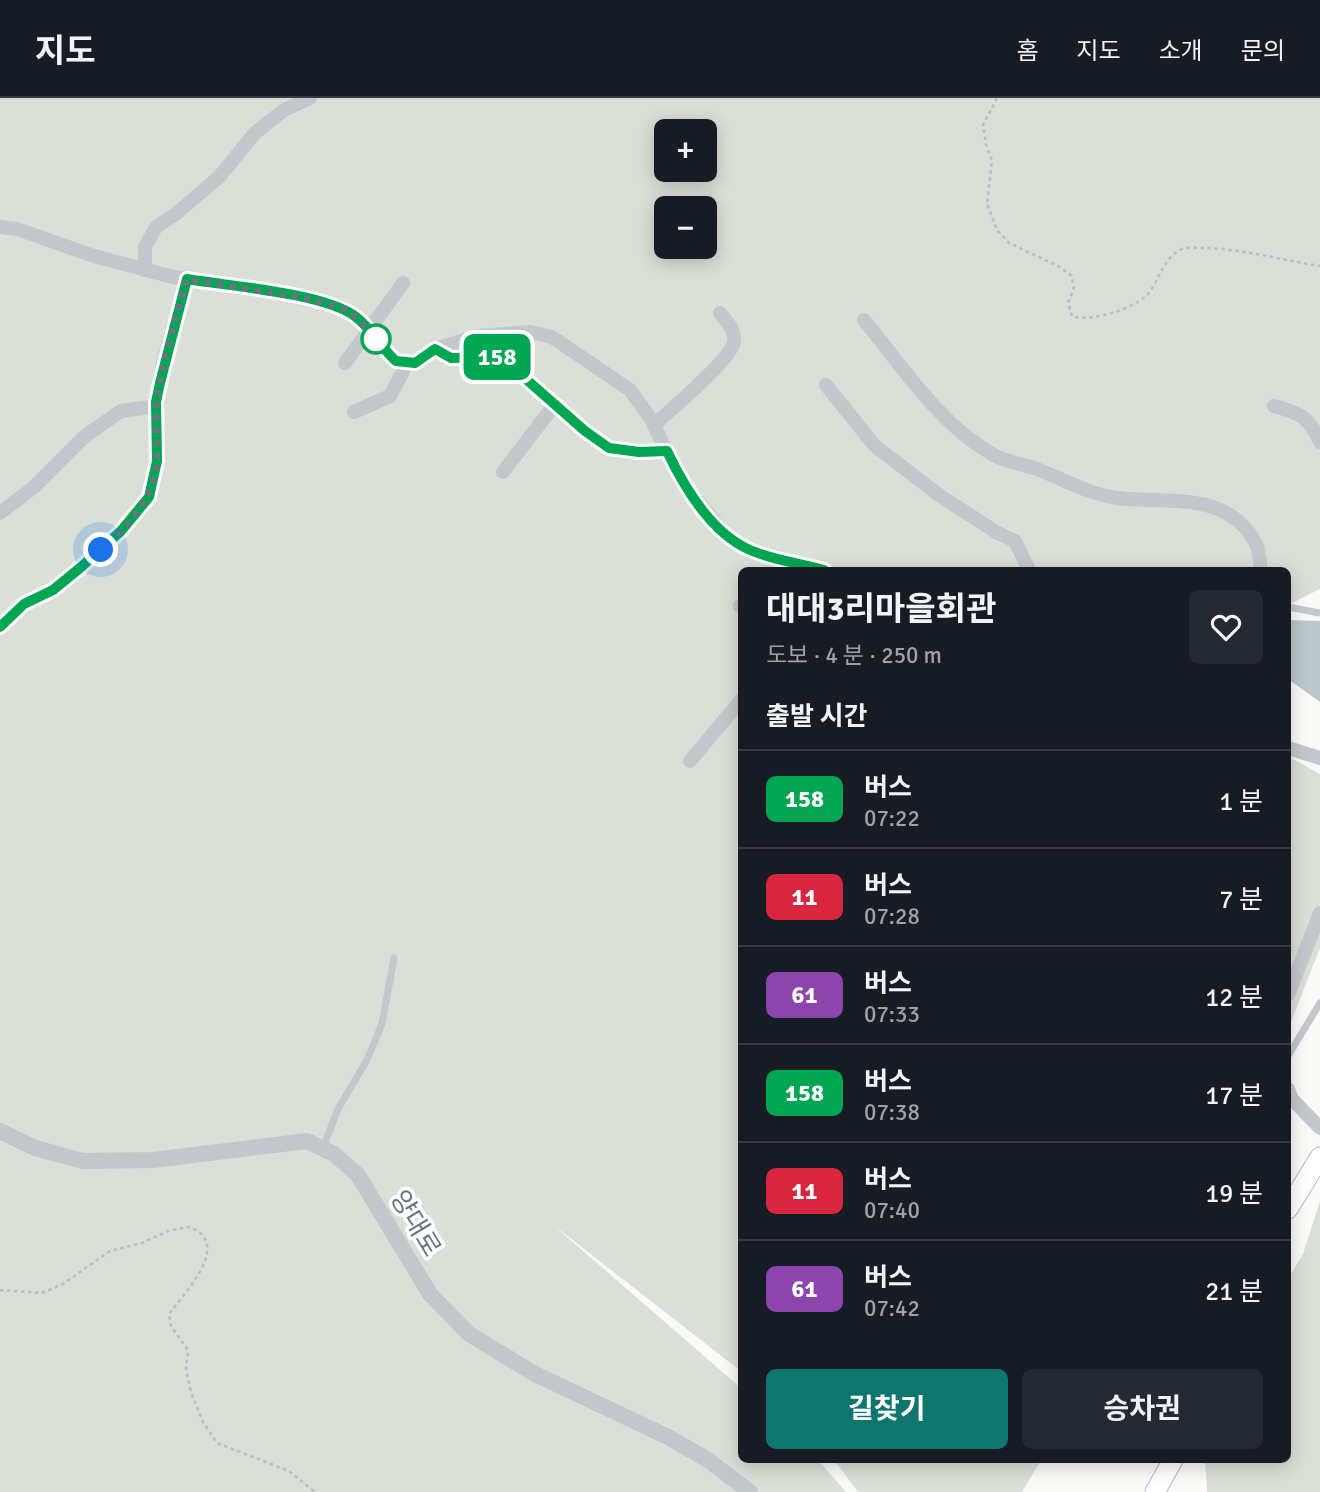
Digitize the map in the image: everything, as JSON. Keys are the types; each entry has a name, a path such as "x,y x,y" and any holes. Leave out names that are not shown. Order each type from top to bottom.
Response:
{"main road":[{"path":"1291,1204 1320,1157"},
{"path":"1156,1492 1171,1463"}],"street":[{"path":"145,270 145,247 156,227 177,213 220,176 255,133 284,110 310,98"},
{"path":"0,227 17,229 93,256 145,270 304,298 342,308 357,318 396,361 415,363 435,349 478,336 530,332 552,337 630,390 654,425 681,481 727,536 750,550 811,567"},
{"path":"0,627 24,604 53,590 90,559 121,531 149,497 157,461 157,406 163,363 187,279"},
{"path":"345,363 403,283"},
{"path":"654,425 724,359 734,343 734,332 720,313"},
{"path":"864,320 927,397 964,436 994,456 1035,468 1089,491 1117,498 1177,499 1233,515 1257,545 1261,567"},
{"path":"435,349 451,358 497,357 609,448 639,452 667,451"},
{"path":"354,412 390,396 408,362"},
{"path":"826,385 875,446 939,495 996,532 1015,541 1028,567"},
{"path":"503,472 555,404"},
{"path":"0,513 34,487 85,436 121,411 157,406"},
{"path":"1274,407 1297,412 1313,426 1320,442"},
{"path":"690,761 738,704"},
{"path":"1291,749 1320,758"},
{"path":"1291,987 1320,913"},
{"path":"1291,1096 1320,1128"},
{"name":"양대로","path":"0,1131 35,1148 83,1161 153,1160 307,1141 323,1148 359,1175 430,1294 469,1334 535,1374 668,1437 708,1460 750,1492"}],"lane":[{"path":"1291,608 1320,613"},
{"path":"323,1148 338,1108 367,1060 382,1024 394,958"},
{"path":"1291,1051 1320,1003"}],"path":[{"path":"997,98 983,125 992,161 987,204 997,230 1009,243 1071,275 1074,287 1068,303 1072,316 1079,319 1093,318 1128,306 1146,296 1171,257 1183,249 1224,249 1257,253 1320,266"},
{"path":"0,1290 42,1293 63,1284 110,1251 142,1243 168,1231 189,1227 203,1234 207,1244 207,1262 169,1314 171,1326 188,1350 186,1370 203,1422 217,1443 289,1471 315,1492"}],"shaded area":[{"path":"0,98 1320,98 1320,589 1291,604 1291,567 738,567 738,1369 552,1224 738,1386 738,1463 821,1463 846,1492 0,1492"},
{"path":"1291,620 1320,621 1320,702 1291,681"},
{"path":"1291,758 1320,774 1320,948 1291,1021"},
{"path":"1320,1201 1320,1492 1207,1492 1205,1463 1291,1463 1291,1274 1303,1254"},
{"path":"836,1463 1039,1463 1022,1492 858,1492"}],"bus line":[{"name":"158","path":"0,627 24,604 53,590 80,568 121,531 149,497 157,461 156,402 163,363 187,279 304,298 342,308 357,318 396,361 415,363 435,349 451,358 497,357 609,448 639,452 667,451 681,481 727,536 750,550 813,567"}],"route":[{"path":"101,550 149,497 157,461 156,402 163,363 187,279 304,298 342,308 357,318 377,341 376,339"}]}
